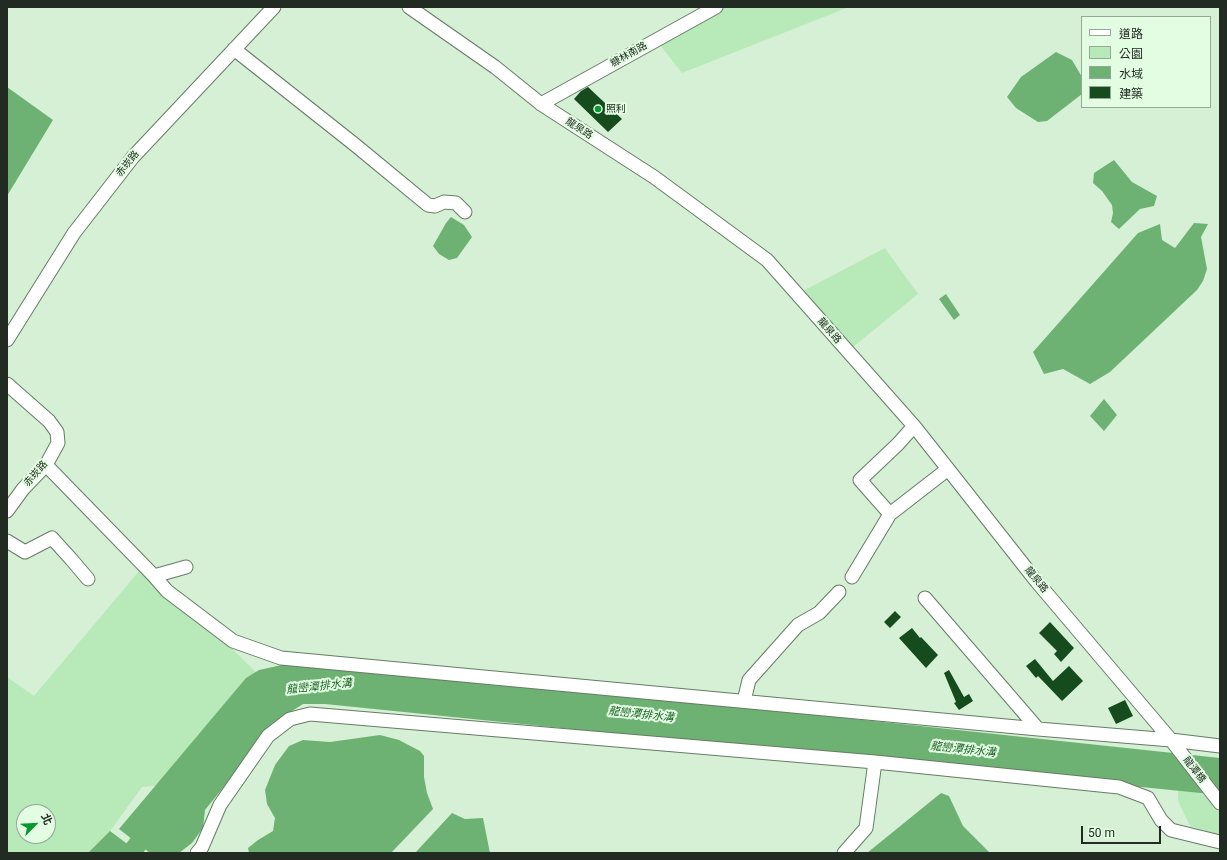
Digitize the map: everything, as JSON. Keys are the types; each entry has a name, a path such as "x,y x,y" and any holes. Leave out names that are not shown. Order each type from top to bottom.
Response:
{"street":[{"name":"赤崁路","path":"7,340 74,233 133,157 274,7"},
{"name":"龍泉路","path":"409,7 495,67 541,104 654,177 767,260 914,426 1036,582 1171,740"},
{"name":"糠林南路","path":"541,104 708,9"},
{"path":"234,49 428,205 435,206 444,202 456,203 466,212"},
{"name":"赤崁路","path":"7,384 49,421 57,432 58,443 46,465 23,489 7,511"},
{"path":"890,514 860,480 898,444 914,426"},
{"path":"46,465 167,591 233,641 281,658 1038,729 1171,740 1220,746"},
{"path":"852,577 890,514 948,469"},
{"path":"7,541 25,552 52,538 88,579"},
{"path":"154,576 186,567"},
{"path":"744,701 749,680 798,625 819,613 839,592"},
{"path":"925,598 1038,729"},
{"path":"197,853 202,847 220,805 268,736 290,719 310,714 875,762 1119,788 1148,798 1160,820 1171,830 1220,842"},
{"name":"龍潭橋","path":"1171,740 1219,801"},
{"path":"844,853 866,828 875,762"}],"green space":[{"path":"717,7 849,7 682,73 656,40"},
{"path":"885,248 918,294 853,347 801,292"},
{"path":"145,564 259,675 164,785 142,787 110,831 88,853 7,853 7,677 34,696"},
{"path":"1178,787 1195,791 1206,796 1220,813 1220,835 1190,826 1178,801"}],"water":[{"path":"1056,52 1072,60 1081,75 1081,95 1047,121 1038,122 1016,108 1007,97 1021,77"},
{"path":"7,87 53,120 7,196"},
{"path":"1114,160 1132,182 1157,196 1154,206 1140,209 1119,229 1111,222 1113,213 1112,205 1102,191 1093,183 1094,173"},
{"path":"451,217 464,225 472,237 457,258 449,260 439,254 433,246"},
{"path":"1194,223 1208,224 1201,237 1207,269 1203,281 1197,290 1110,372 1090,384 1063,369 1044,374 1033,352 1138,233 1160,224 1162,240 1175,248"},
{"path":"946,294 960,315 954,320 939,299"},
{"path":"1104,399 1117,415 1104,431 1090,416"},
{"path":"291,663 339,664 1220,758 1220,795 325,704 303,704 278,720 205,810 203,828 192,843 179,853 150,853 119,829 246,678 259,670"},
{"path":"380,735 399,740 420,751 424,756 424,777 427,793 433,809 391,853 249,853 248,848 273,831 275,818 267,804 265,790 275,765 289,746 303,740 330,742"},
{"path":"941,793 949,796 963,826 990,853 867,853"},
{"path":"452,813 465,819 483,818 490,853 415,853"},
{"path":"110,831 134,849 141,853 88,853"}],"building":[{"name":"照利","path":"588,87 622,119 608,132 574,99 581,91"},
{"path":"895,611 901,617 890,628 884,622"},
{"path":"1050,622 1074,648 1061,662 1054,654 1057,651 1039,633"},
{"path":"912,628 938,655 926,668 899,638"},
{"path":"1035,659 1053,681 1069,666 1083,681 1062,701 1038,676 1036,678 1026,666"},
{"path":"949,670 964,697 969,694 973,701 959,710 954,703 956,702 944,673"},
{"path":"1125,700 1133,716 1116,724 1108,708"}],"waterway":[{"name":"龍巒潭排水溝","path":"134,849 154,823"}],"place":[{"name":"照利","path":"598,109"}]}
